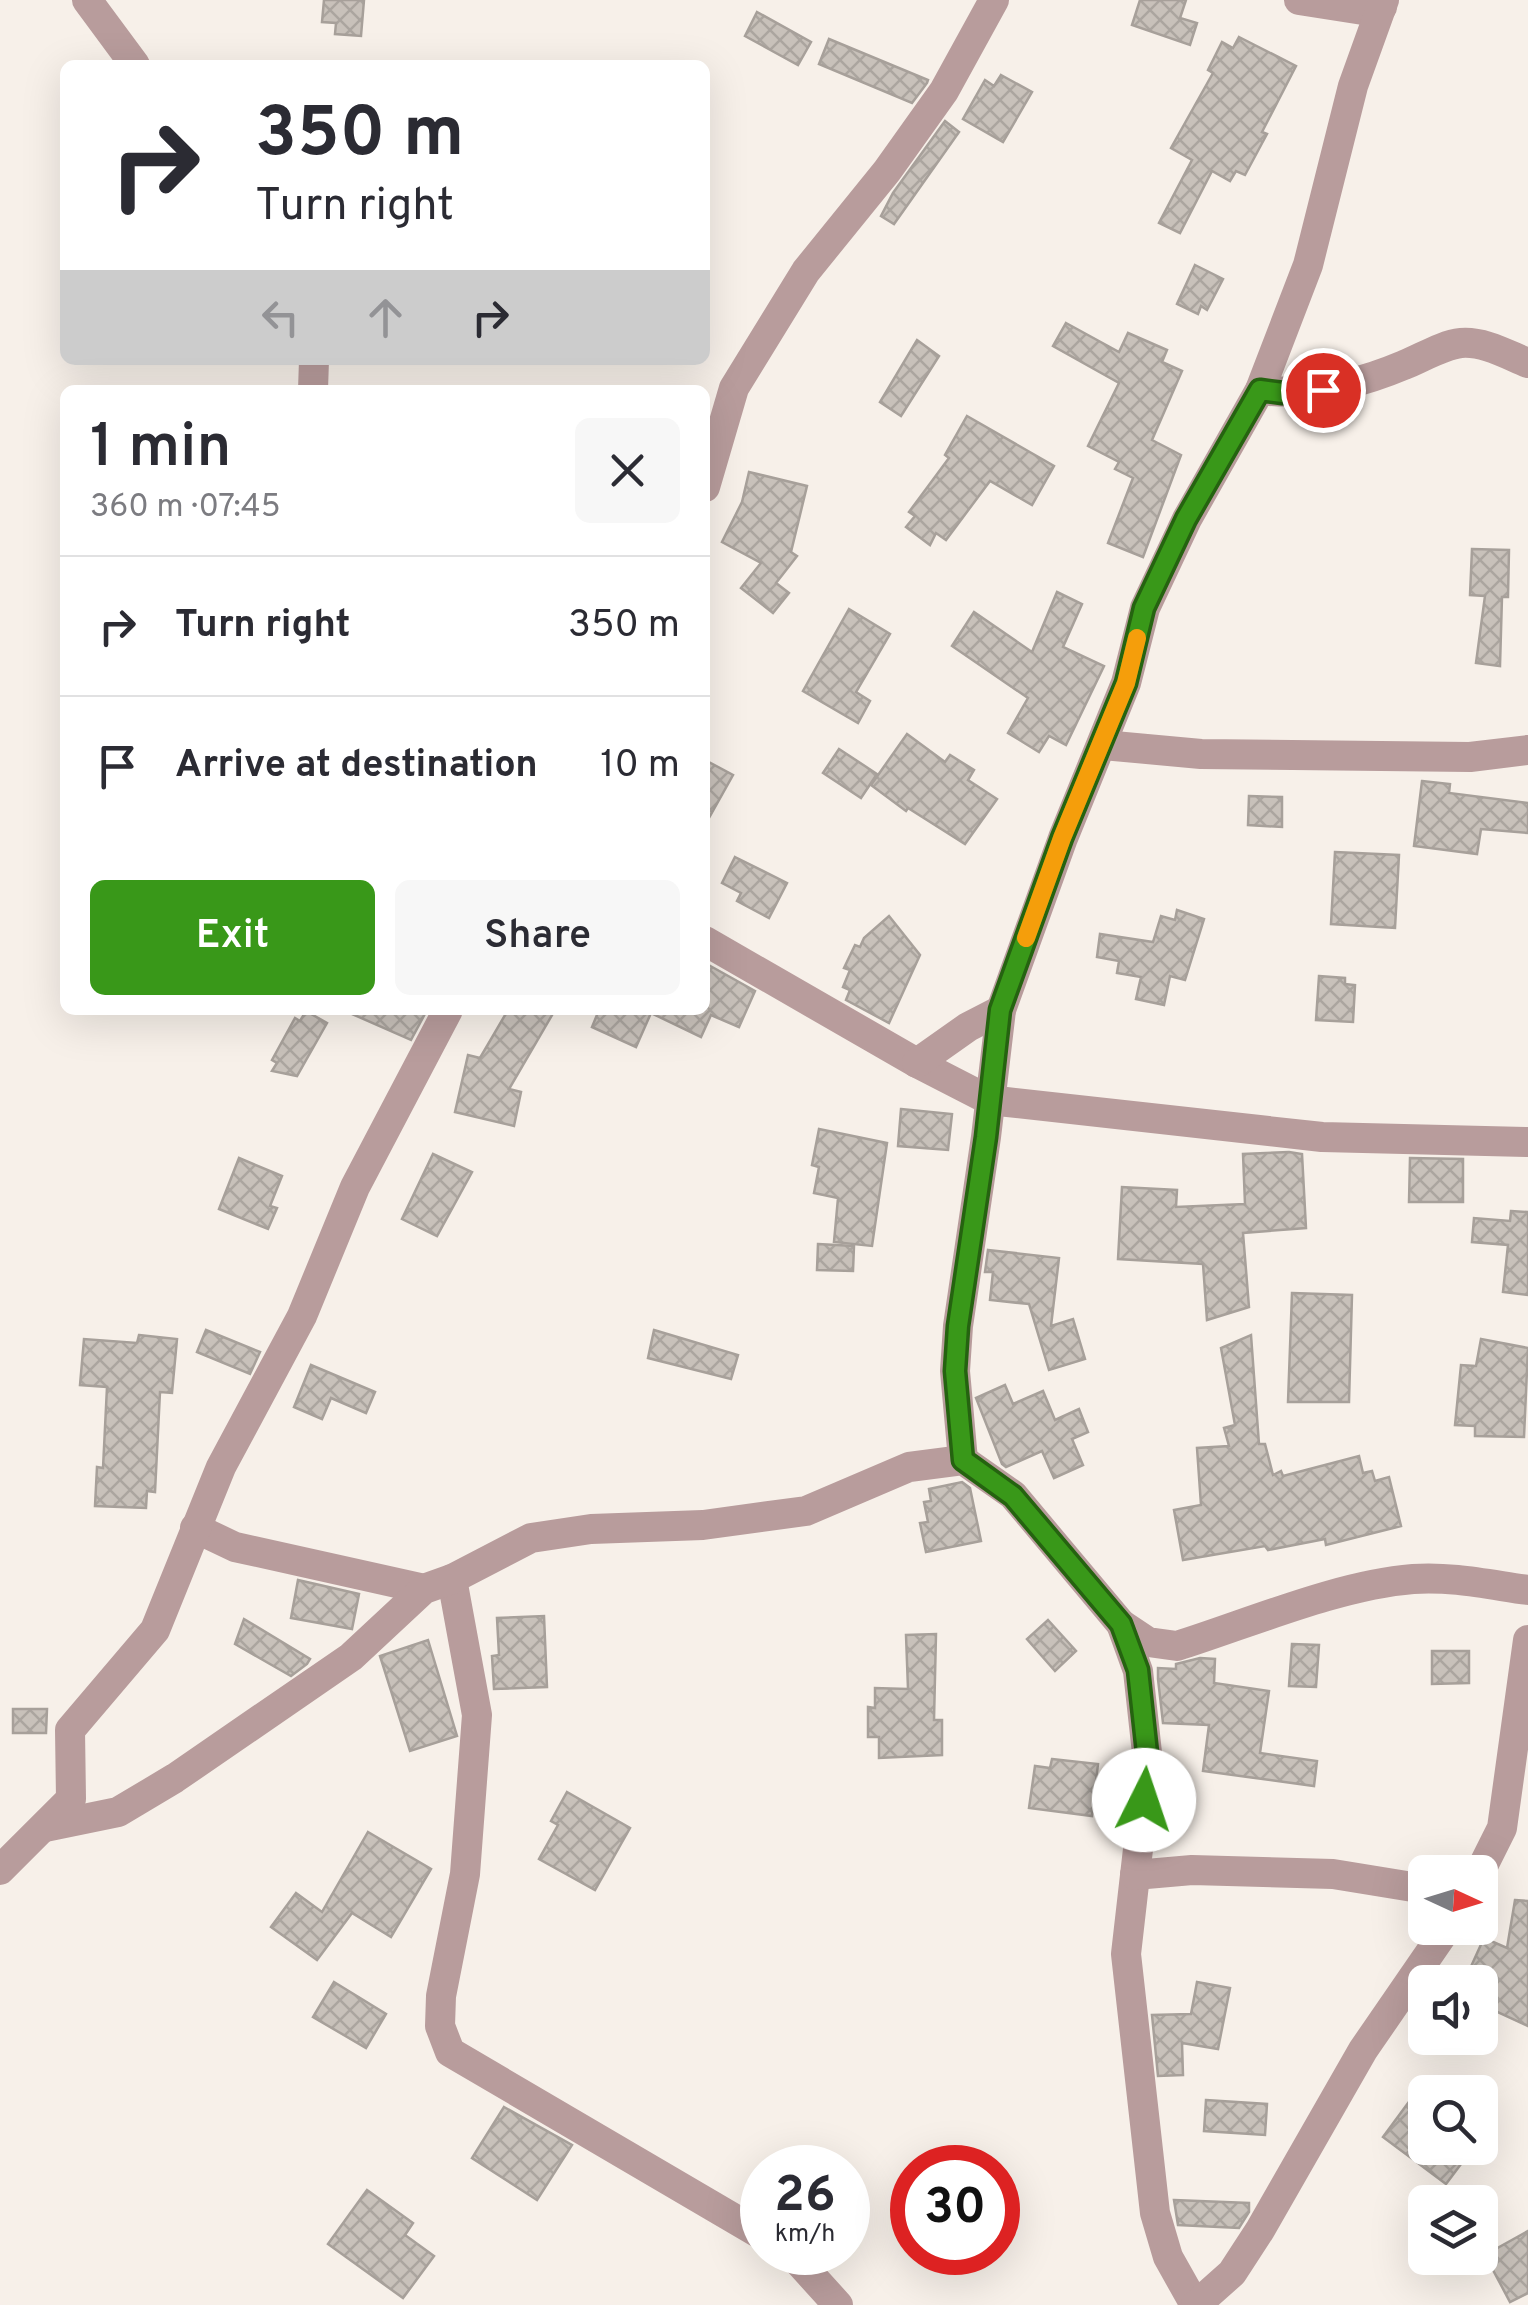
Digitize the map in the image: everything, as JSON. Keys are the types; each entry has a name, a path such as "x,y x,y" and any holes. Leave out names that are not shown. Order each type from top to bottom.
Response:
{"street":[{"path":"88,0 131,60"},
{"path":"710,470 734,388 806,271 887,171 944,91 994,0"},
{"path":"1298,0 1362,10 1383,3"},
{"path":"963,1460 956,1356 1000,1010 1062,838 1126,683 1144,608 1186,519 1260,390 1308,265 1353,86 1383,3"},
{"path":"1260,390 1323,390 1399,368 1458,343 1493,348 1528,363"},
{"path":"1102,745 1200,754 1470,756 1528,750"},
{"path":"710,945 989,1100 1322,1137 1528,1142"},
{"path":"917,1063 1000,1010"},
{"path":"0,1870 71,1800 70,1730 155,1630 221,1466 302,1316 355,1188 444,1015"},
{"path":"45,1827 118,1812 175,1778 351,1657 438,1584 531,1538 592,1529 703,1525 806,1511 909,1466 963,1460 1013,1496 1121,1624 1148,1642 1177,1646 1352,1590 1414,1579 1528,1590"},
{"path":"195,1528 235,1547 438,1584"},
{"path":"438,1584 477,1715 465,1874 441,1996 440,2026 450,2052 740,2222"},
{"path":"1121,1624 1138,1670 1148,1762 1126,1954 1154,2213 1168,2258 1196,2305 1232,2273 1363,2050 1435,1945"},
{"path":"1488,1855 1502,1828 1528,1640"},
{"path":"1135,1876 1192,1870 1333,1874 1408,1886"},
{"path":"1226,2305 1232,2273"},
{"path":"811,2275 838,2305"}],"building":[{"path":"324,0 364,0 361,36 335,34 336,23 322,22"},
{"path":"1140,0 1186,0 1180,18 1197,23 1190,45 1132,25"},
{"path":"757,12 811,42 798,65 745,36"},
{"path":"1239,37 1296,66 1245,175 1236,171 1230,181 1212,171 1180,233 1159,223 1192,160 1171,148 1213,73 1208,70 1222,42 1233,48"},
{"path":"829,39 928,80 927,83 912,103 819,64"},
{"path":"1001,75 1032,92 1003,142 963,119 985,80 994,86"},
{"path":"945,121 959,132 894,224 881,216"},
{"path":"1195,265 1223,279 1207,310 1201,306 1198,314 1177,304"},
{"path":"1066,323 1119,352 1128,333 1167,350 1162,362 1182,371 1152,440 1181,455 1143,557 1108,543 1133,478 1115,469 1119,462 1088,446 1119,383 1053,346"},
{"path":"917,340 939,356 901,416 880,402"},
{"path":"967,416 1054,466 1032,505 990,481 946,540 936,533 930,545 906,527 915,516 909,512 949,458 945,455"},
{"path":"749,472 807,486 791,552 797,556 776,583 789,593 773,613 741,588 761,563 722,542 742,502"},
{"path":"1472,549 1509,550 1508,597 1502,597 1500,666 1476,663 1485,596 1470,595"},
{"path":"1057,592 1082,604 1063,647 1104,666 1066,745 1049,736 1039,752 1008,733 1028,698 952,646 974,612 1032,652"},
{"path":"849,609 890,634 856,692 870,701 858,723 803,691"},
{"path":"907,734 945,762 950,755 974,770 968,780 997,799 965,844 908,808 906,811 871,785"},
{"path":"839,749 877,774 861,798 823,773"},
{"path":"710,763 733,775 710,816"},
{"path":"1422,781 1450,784 1449,793 1528,803 1528,833 1481,829 1477,854 1414,846"},
{"path":"1249,796 1282,797 1282,827 1248,825"},
{"path":"1335,852 1399,855 1395,928 1331,924"},
{"path":"735,857 787,883 769,918 737,901 741,893 722,883"},
{"path":"1177,910 1204,919 1185,980 1170,976 1164,1005 1136,999 1141,977 1117,973 1119,961 1097,957 1100,934 1153,942 1161,916 1175,920"},
{"path":"889,916 920,955 889,1023 846,1000 850,990 843,987 850,970 844,968 855,945 860,947 864,938"},
{"path":"710,966 755,991 739,1027 711,1015 701,1037 655,1015 710,1015"},
{"path":"1319,976 1345,978 1345,984 1355,985 1353,1022 1316,1020"},
{"path":"304,1015 313,1015 327,1023 297,1076 272,1071 277,1063 272,1060 295,1018 300,1021"},
{"path":"354,1015 424,1015 411,1040"},
{"path":"505,1015 552,1015 509,1089 521,1092 514,1126 455,1112 468,1055 480,1058"},
{"path":"597,1015 650,1015 636,1047 592,1027"},
{"path":"901,1109 952,1114 948,1150 898,1146"},
{"path":"819,1129 887,1143 872,1246 834,1242 838,1198 814,1193 819,1167 812,1165"},
{"path":"433,1154 472,1172 437,1236 402,1219"},
{"path":"1243,1154 1302,1154 1306,1228 1243,1233 1249,1307 1207,1320 1203,1264 1118,1259 1122,1187 1177,1190 1176,1207 1245,1204"},
{"path":"239,1158 282,1176 270,1206 277,1208 268,1229 219,1209"},
{"path":"1410,1158 1463,1159 1463,1202 1409,1202"},
{"path":"1511,1211 1528,1212 1528,1295 1503,1292 1508,1245 1472,1242 1474,1218 1510,1221"},
{"path":"818,1244 854,1246 853,1271 817,1270"},
{"path":"988,1250 1059,1258 1051,1326 1073,1319 1085,1359 1049,1370 1029,1304 990,1300 993,1272 985,1272"},
{"path":"1292,1293 1352,1295 1349,1402 1288,1402"},
{"path":"206,1330 260,1352 250,1374 197,1352"},
{"path":"654,1330 738,1355 731,1379 648,1358"},
{"path":"139,1335 177,1339 172,1393 160,1392 155,1492 147,1491 146,1508 95,1506 97,1467 103,1468 107,1387 80,1385 84,1339 137,1343"},
{"path":"1251,1335 1259,1444 1265,1444 1273,1475 1281,1471 1283,1476 1359,1456 1363,1473 1372,1471 1375,1481 1389,1477 1401,1526 1326,1545 1325,1539 1183,1560 1174,1510 1201,1505 1197,1448 1229,1446 1224,1428 1235,1425 1221,1348"},
{"path":"1481,1339 1528,1348 1524,1437 1475,1436 1475,1426 1455,1425 1461,1365 1476,1366"},
{"path":"311,1365 375,1392 366,1413 331,1398 322,1419 294,1407"},
{"path":"1005,1385 1013,1404 1043,1391 1055,1420 1079,1409 1088,1432 1072,1439 1083,1465 1054,1478 1042,1451 1006,1467 1002,1464 976,1398"},
{"path":"962,1482 970,1488 981,1541 926,1552 920,1523 928,1522 924,1502 931,1501 929,1489"},
{"path":"298,1580 359,1594 352,1629 291,1618"},
{"path":"544,1616 547,1687 494,1689 492,1656 499,1655 497,1618"},
{"path":"244,1619 310,1659 307,1664 291,1676 235,1644"},
{"path":"1048,1620 1076,1651 1055,1671 1027,1639"},
{"path":"936,1634 934,1720 942,1720 942,1755 879,1758 879,1737 868,1737 868,1707 875,1708 875,1688 908,1689 906,1635"},
{"path":"428,1640 457,1736 410,1751 380,1656"},
{"path":"1292,1644 1319,1645 1316,1687 1289,1686"},
{"path":"1432,1651 1469,1651 1469,1683 1432,1684"},
{"path":"1215,1659 1214,1683 1269,1691 1260,1753 1317,1761 1314,1786 1203,1771 1209,1725 1163,1723 1158,1679 1158,1668 1176,1669 1176,1664"},
{"path":"13,1709 47,1709 46,1733 13,1733"},
{"path":"1052,1759 1098,1764 1092,1816 1029,1808 1035,1766 1050,1768"},
{"path":"567,1792 630,1828 595,1890 539,1859 558,1825 551,1821"},
{"path":"368,1832 431,1869 391,1937 352,1913 317,1960 271,1927 296,1893 322,1912"},
{"path":"1515,1900 1528,1901 1528,2026 1498,2012 1498,1965 1472,1965 1481,1945 1507,1948"},
{"path":"334,1982 386,2014 366,2048 313,2017"},
{"path":"1197,1982 1230,1988 1218,2049 1182,2043 1183,2075 1158,2076 1152,2015 1191,2014"},
{"path":"1206,2100 1267,2104 1265,2135 1204,2131"},
{"path":"1408,2103 1408,2156 1383,2137"},
{"path":"504,2107 572,2145 537,2200 472,2158"},
{"path":"1421,2165 1460,2165 1446,2184"},
{"path":"367,2190 413,2223 405,2235 434,2256 403,2298 328,2244"},
{"path":"1174,2200 1249,2203 1249,2212 1239,2228 1178,2225"},
{"path":"1528,2231 1528,2293 1510,2302 1496,2275 1498,2248"}],"slow traffic":[{"path":"1026,938 1126,683 1137,638"}],"route":[{"path":"1144,1800 1148,1762 1138,1670 1121,1624 1013,1496 963,1460 955,1371 958,1326 1000,1010 1062,838 1126,683 1144,608 1186,519 1260,390 1323,390"}]}
